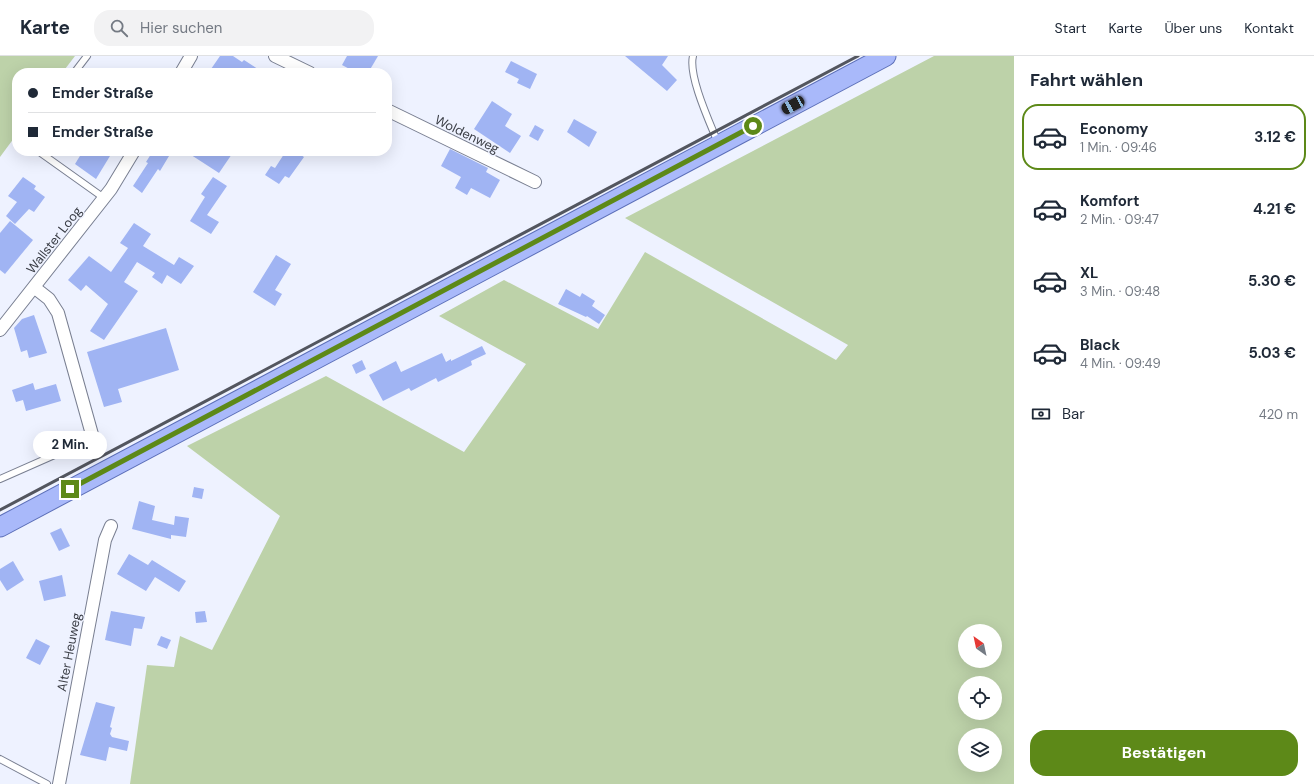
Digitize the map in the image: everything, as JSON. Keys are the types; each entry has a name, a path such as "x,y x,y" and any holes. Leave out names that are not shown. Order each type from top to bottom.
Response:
{"main road":[{"path":"0,527 886,56"}],"street":[{"path":"184,68 191,56"},
{"path":"275,56 300,68"},
{"name":"Woldenweg","path":"392,112 535,182"},
{"name":"Wallster Loog","path":"93,438 58,313 49,299 35,288 104,198 131,156"},
{"path":"0,330 35,288"},
{"name":"Alter Heuweg","path":"58,784 105,540 111,526"}],"lane":[{"path":"78,68 86,56"},
{"path":"692,56 692,75 719,144"},
{"path":"45,156 104,198"},
{"path":"0,479 93,438"},
{"path":"0,759 47,784"}],"green space":[{"path":"0,56 75,56 66,68 12,68 12,141 0,157"},
{"path":"934,56 1014,56 1014,784 130,784 147,665 174,667 180,636 212,650 280,516 187,446 326,376 464,452 526,364 439,316 504,280 598,329 645,252 836,360 848,345 625,218"}],"building":[{"path":"220,56 233,56 242,62 244,60 256,68 212,68"},
{"path":"347,56 378,56 371,68 348,68 342,65"},
{"path":"625,56 668,56 662,65 677,80 667,91"},
{"path":"511,61 537,74 530,89 517,83 519,79 505,72"},
{"path":"492,101 512,114 505,126 521,136 510,153 474,129"},
{"path":"574,119 597,132 589,147 567,132"},
{"path":"535,125 544,130 538,141 529,136"},
{"path":"450,149 488,168 486,172 500,180 490,198 471,188 467,195 455,188 461,177 441,166"},
{"path":"80,156 110,156 96,179 75,164"},
{"path":"150,156 169,156 160,171 158,169 142,193 133,186 148,163 146,162"},
{"path":"193,156 231,156 219,173"},
{"path":"283,156 304,157 289,178 285,176 279,184 265,175 271,166 275,168"},
{"path":"23,177 36,186 34,189 45,197 34,212 29,209 15,224 6,216 17,202 8,196"},
{"path":"213,177 227,186 207,215 219,222 211,234 190,221 205,197 201,194"},
{"path":"10,221 33,240 5,274 0,270 0,233"},
{"path":"134,223 151,234 143,246 174,265 179,257 194,266 181,284 167,275 162,284 152,277 155,273 137,262 124,282 138,291 104,340 90,331 108,304 86,285 81,291 68,280 89,256 111,272 128,248 120,243"},
{"path":"276,255 291,264 275,290 282,294 275,306 253,292"},
{"path":"566,289 580,297 582,293 595,301 592,306 605,315 599,324 587,316 586,317 558,304"},
{"path":"34,315 47,353 29,358 27,350 21,352 14,328 22,319"},
{"path":"166,328 179,370 118,389 122,402 104,407 87,352"},
{"path":"482,346 486,354 471,361 472,365 438,382 436,378 411,391 409,388 383,401 369,375 396,361 401,372 442,353 446,362"},
{"path":"362,360 366,369 356,374 352,365"},
{"path":"33,383 35,390 56,384 61,401 26,411 23,400 16,402 12,390"},
{"path":"194,487 204,489 202,499 192,497"},
{"path":"139,501 155,506 152,520 174,525 175,516 189,518 186,537 171,535 171,539 132,529"},
{"path":"61,528 70,546 59,551 50,533"},
{"path":"129,554 148,565 152,560 186,581 179,592 155,577 146,591 117,574"},
{"path":"13,561 24,580 7,591 0,580 0,569"},
{"path":"62,575 66,596 44,601 39,581"},
{"path":"111,611 145,617 142,629 134,628 131,646 105,640"},
{"path":"205,611 207,622 196,623 195,612"},
{"path":"161,636 171,640 167,649 157,645"},
{"path":"36,639 50,646 40,665 26,658"},
{"path":"96,702 115,707 110,727 112,728 110,734 112,737 129,741 127,751 109,747 106,761 80,755"}],"railway":[{"path":"0,510 858,56"}],"route":[{"path":"70,489 753,126"}]}
